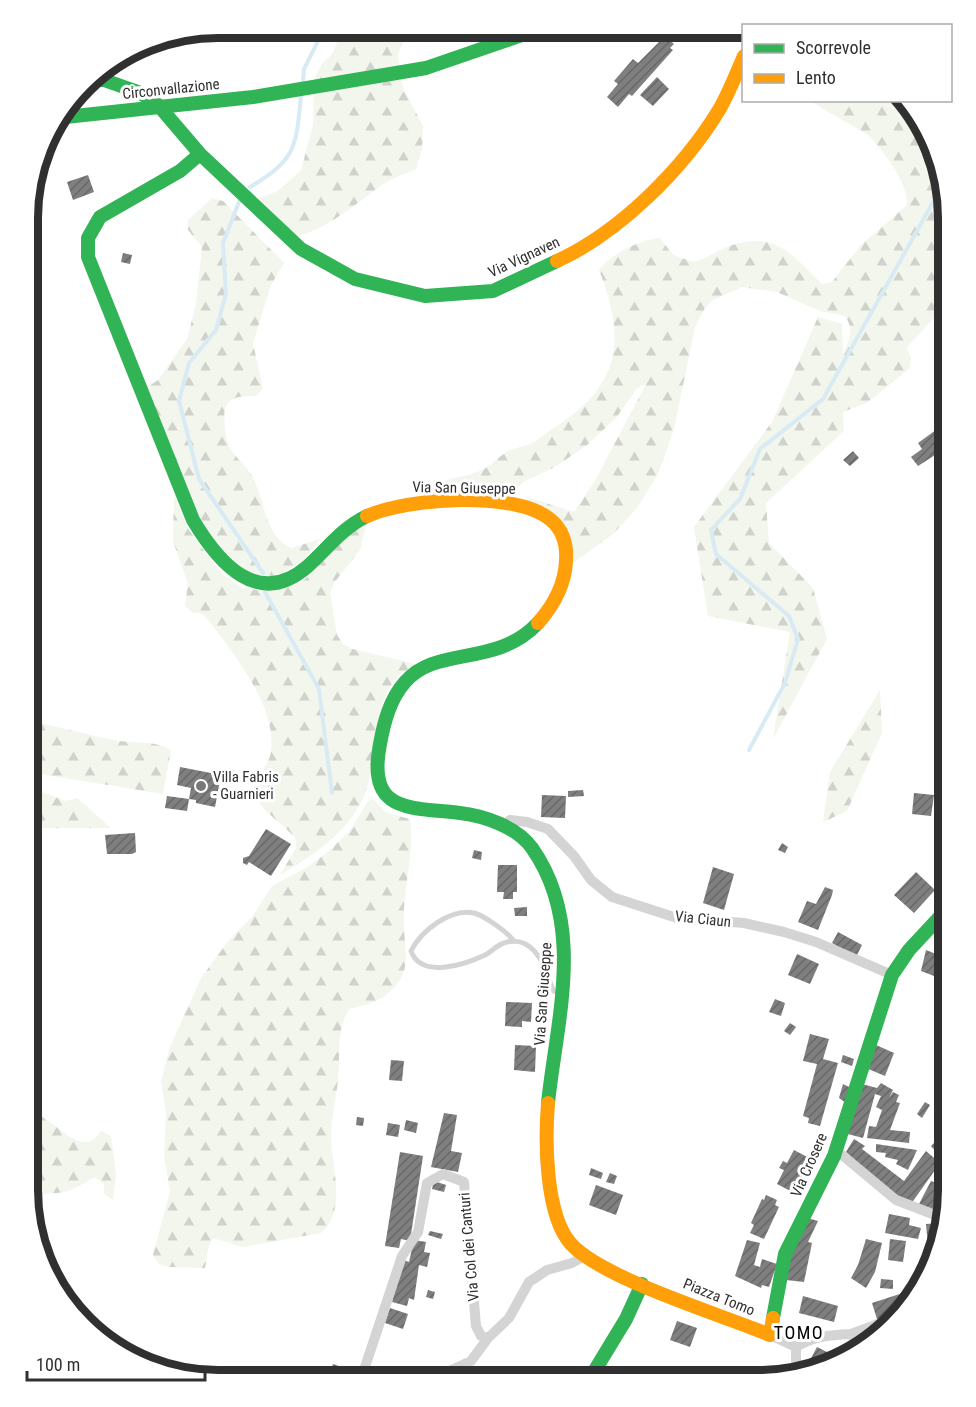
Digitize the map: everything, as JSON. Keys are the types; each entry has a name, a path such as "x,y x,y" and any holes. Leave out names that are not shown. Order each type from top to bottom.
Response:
{"main road":[{"name":"Circonvallazione","path":"69,117 253,97 426,68 513,38"},
{"name":"Via Vignaven","path":"200,154 301,249 355,279 425,296 493,291 564,258 627,217 696,144 720,108 742,60"},
{"path":"102,80 141,93 174,121 200,154"},
{"name":"Via San Giuseppe","path":"200,154 180,171 100,217 88,238 88,257 193,520 208,546 226,567 243,577 273,584 294,578 310,565 336,534 354,522 377,511 406,504 514,502 539,511 561,530 566,554 564,580 552,606 531,633 497,651 453,659 419,669 395,695 377,765 384,794 404,808 463,813 507,828 532,847 557,891 565,947 563,996 546,1133 547,1176 555,1210 571,1245 605,1267 642,1284"},
{"name":"Via Crosere","path":"770,1335 785,1254 836,1150 857,1078 892,975 909,950 938,919"},
{"path":"595,1370 626,1319 642,1284"},
{"name":"Piazza Tomo","path":"642,1284 770,1335"}],"street":[{"name":"Via Ciaun","path":"507,828 510,820 527,822 548,829 574,856 591,880 612,897 677,918 744,923 784,932 816,942 892,975"},
{"path":"836,1150 896,1200 936,1215"},
{"name":"Via Col dei Canturi","path":"364,1370 402,1256 418,1232 427,1183 443,1174 464,1182 476,1326 481,1336 488,1338"},
{"path":"452,1370 471,1361 488,1338 509,1318 529,1282 547,1270 572,1263 586,1255"},
{"path":"796,1365 796,1347 816,1338 851,1334 878,1324"},
{"path":"851,1334 856,1340"},
{"name":"Piazza Tomo","path":"770,1335 796,1347"}],"lane":[{"path":"514,941 502,943 488,954 466,963 445,966 424,967 414,960 411,951 424,933 446,918 474,913 514,941 529,946 540,956 554,991 563,996"}],"green space":[{"path":"339,38 403,38 398,54 403,88 423,126 422,150 416,169 394,178 329,222 294,237 252,201 278,191 301,170 313,125 314,78 322,64 332,54"},
{"path":"812,102 896,102 920,138 932,171 937,194 938,314 906,348 911,358 910,368 868,402 843,412 844,431 766,503 769,543 813,588 827,639 773,739 790,632 708,616 694,527 772,422 818,317 842,324 843,354 850,335 845,316 820,311 777,292 742,287 713,300 705,308 695,327 674,429 658,474 637,508 612,535 563,570 560,532 524,506 530,498 574,512 596,479 646,384 637,388 616,418 587,445 555,467 523,482 503,503 425,500 447,480 484,469 510,450 535,442 574,414 591,398 604,380 611,362 614,342 613,320 608,296 599,270 618,253 643,242 660,238 673,255 693,262 727,247 758,241 781,247 822,284 832,282 861,245 907,205 904,187 899,177 888,159 868,135"},
{"path":"212,198 223,201 284,263 271,285 253,343 263,389 255,396 238,397 229,402 224,419 229,446 257,485 266,516 275,535 291,548 320,539 301,562 275,575 263,576 244,572 233,566 223,556 190,498 139,382 149,386 158,380 187,339 196,304 202,247 188,230 188,220"},
{"path":"174,494 189,530 220,572 242,588 257,590 283,589 302,582 355,529 372,516 366,526 360,550 334,583 330,593 337,635 343,644 353,649 419,665 402,673 391,686 383,703 368,782 356,811 348,823 328,843 280,875 296,848 295,837 265,810 252,793 270,757 271,734 267,716 240,662 206,617 200,613 193,613 185,606 188,584 173,541"},
{"path":"880,690 882,733 847,811 823,822 830,772"},
{"path":"38,723 108,739 152,744 171,750 163,794 38,774"},
{"path":"38,791 66,801 77,798 111,828 38,828"},
{"path":"373,799 387,813 410,819 411,845 404,912 405,965 402,976 393,989 380,999 350,1008 342,1025 338,1080 331,1129 336,1200 329,1223 321,1233 243,1247 213,1238 208,1249 205,1268 169,1267 159,1264 153,1255 170,1191 164,1156 166,1113 161,1081 170,1047 201,978 229,940 252,917 272,886 306,868 329,851 351,829 368,801"},
{"path":"38,1116 80,1141 87,1142 94,1139 101,1131 111,1136 116,1175 113,1200 104,1194 104,1184 95,1177 68,1191 46,1194 38,1198"}],"building":[{"path":"663,38 667,38 674,44 670,48 673,50 632,96 629,94 618,107 607,97 618,84 614,81 633,59 638,63"},
{"path":"657,77 669,89 653,106 640,95"},
{"path":"88,175 94,192 73,200 67,182"},
{"path":"123,253 132,255 130,264 121,262"},
{"path":"938,428 938,453 918,466 911,457 922,449 918,443"},
{"path":"853,451 859,458 850,466 843,460"},
{"name":"Villa Fabris - Guarnieri","path":"180,767 221,775 215,807 189,799 191,788 177,785"},
{"path":"583,790 584,796 568,797 568,791"},
{"path":"914,793 934,795 931,816 912,814"},
{"path":"542,795 566,796 565,818 541,817"},
{"path":"167,796 189,799 187,811 165,808"},
{"path":"266,829 291,844 271,876 249,862 247,865 243,863 243,858 249,856"},
{"path":"135,833 136,852 107,854 105,835"},
{"path":"782,843 788,847 785,853 778,850"},
{"path":"474,850 482,852 481,860 472,858"},
{"path":"498,865 517,865 517,892 513,892 513,899 503,899 504,892 497,892"},
{"path":"713,867 734,874 724,910 703,903"},
{"path":"916,872 935,890 914,913 894,895"},
{"path":"825,887 833,890 818,930 798,922 807,901 816,904"},
{"path":"527,907 527,916 515,916 514,908"},
{"path":"838,932 862,945 856,957 832,943"},
{"path":"926,950 938,955 938,965 934,976 921,971"},
{"path":"797,954 819,964 810,984 788,975"},
{"path":"775,999 785,1003 781,1016 769,1012"},
{"path":"506,1002 532,1003 531,1022 522,1021 522,1027 505,1026"},
{"path":"790,1023 796,1027 790,1035 784,1031"},
{"path":"810,1034 829,1039 823,1059 838,1063 820,1126 808,1123 809,1118 803,1116 817,1064 803,1061"},
{"path":"515,1045 536,1046 535,1072 514,1070"},
{"path":"876,1045 894,1053 885,1076 866,1068"},
{"path":"843,1055 854,1059 852,1066 841,1062"},
{"path":"391,1060 404,1061 402,1081 389,1080"},
{"path":"858,1083 877,1088 881,1083 893,1090 889,1098 893,1092 899,1095 896,1102 900,1103 890,1130 910,1132 909,1143 867,1138 869,1126 876,1127 882,1110 876,1107 881,1096 875,1094 863,1138 844,1133"},
{"path":"843,1084 851,1088 846,1103 839,1098"},
{"path":"925,1102 930,1105 922,1118 917,1114"},
{"path":"444,1113 457,1115 451,1151 462,1153 458,1172 431,1167"},
{"path":"357,1117 364,1118 363,1126 356,1125"},
{"path":"406,1120 418,1123 416,1133 404,1130"},
{"path":"388,1123 400,1125 398,1137 386,1135"},
{"path":"854,1139 865,1146 862,1149 904,1181 926,1151 938,1161 938,1166 911,1204 885,1189 846,1152"},
{"path":"938,1139 938,1154 931,1146"},
{"path":"876,1144 917,1150 908,1170 896,1164 898,1160 885,1157 886,1153 876,1152"},
{"path":"794,1150 813,1160 796,1194 777,1184 784,1170 779,1168 783,1161 787,1163"},
{"path":"400,1152 423,1156 410,1241 401,1239 399,1248 385,1246"},
{"path":"591,1168 603,1173 601,1179 589,1175"},
{"path":"610,1173 617,1176 614,1184 606,1182"},
{"path":"434,1181 446,1185 444,1192 432,1189"},
{"path":"931,1181 938,1184 937,1212 919,1204"},
{"path":"596,1185 623,1195 616,1215 589,1205"},
{"path":"766,1195 777,1200 775,1205 779,1207 764,1239 750,1233 754,1225 751,1223"},
{"path":"889,1214 910,1218 909,1225 921,1228 918,1239 885,1233"},
{"path":"807,1218 818,1221 808,1242 812,1243 804,1282 786,1280 791,1252"},
{"path":"935,1223 928,1249 926,1224"},
{"path":"430,1231 443,1234 441,1239 428,1235"},
{"path":"866,1239 882,1243 875,1272 866,1288 851,1278 858,1265"},
{"path":"890,1239 906,1241 903,1262 888,1260"},
{"path":"414,1240 426,1242 424,1252 430,1253 427,1267 419,1265 414,1300 409,1298 407,1306 392,1302 404,1260 409,1262"},
{"path":"747,1240 760,1243 754,1265 760,1267 762,1259 777,1264 769,1287 762,1285 761,1288 735,1276"},
{"path":"881,1279 893,1280 893,1289 880,1288"},
{"path":"428,1290 435,1292 433,1299 426,1297"},
{"path":"906,1292 886,1316 877,1319 872,1303"},
{"path":"803,1296 838,1306 834,1322 799,1313"},
{"path":"390,1308 408,1314 403,1329 385,1323"},
{"path":"677,1321 697,1328 690,1347 670,1340"},
{"path":"817,1347 831,1354 816,1360 809,1362"},
{"path":"333,1364 350,1370 335,1370 331,1369"}],"waterway":[{"path":"303,82 304,69 320,38"},
{"path":"250,187 277,168 291,150 298,127 301,95"},
{"path":"749,750 785,683 798,639 789,616 716,554 711,530 740,499 760,449 823,399 937,193"},
{"path":"239,202 223,243 226,294 216,330 189,363 179,401 199,479 263,573"},
{"path":"265,592 319,689 332,793"}],"traffic: fast":[{"path":"69,117 253,97 426,68 513,38"},
{"path":"102,80 141,93 159,106 200,154 301,249 355,279 425,296 493,291 557,261"},
{"path":"200,154 180,171 100,217 88,238 88,257 193,520 214,551 227,565 256,582 272,583 290,578 308,566 343,532 367,516"},
{"path":"538,623 522,637 504,646 433,664 418,671 405,682 395,696 386,719 377,767 380,783 386,795 396,802 425,810 480,817 509,828 532,848 549,878 559,908 564,972 548,1103"},
{"path":"773,1318 785,1254 834,1156 892,975 909,950 938,919"},
{"path":"595,1370 626,1319 642,1284"}],"traffic: slow":[{"path":"557,261 581,249 604,233 648,197 669,176 719,110 742,61"},
{"path":"367,516 408,505 461,500 513,504 535,510 551,520 564,539 565,570 557,595 549,610 538,623"},
{"path":"548,1103 547,1156 552,1196 562,1231 571,1244 587,1257 635,1283 770,1335 773,1318"}],"place":[{"name":"Villa Fabris - Guarnieri","path":"201,786"}],"district":[{"name":"TOMO","path":"799,1332"}]}
